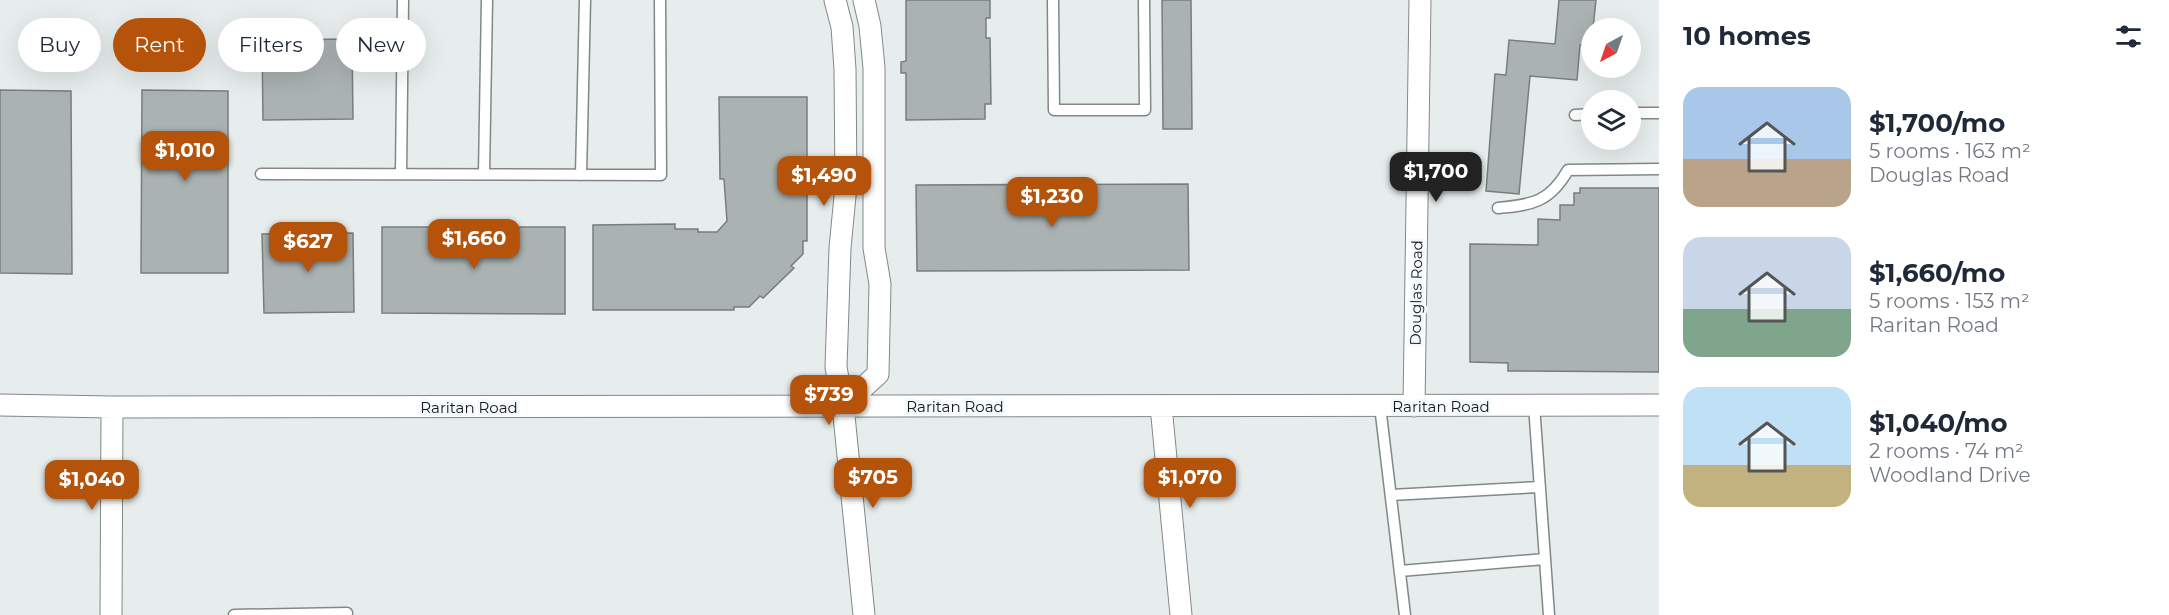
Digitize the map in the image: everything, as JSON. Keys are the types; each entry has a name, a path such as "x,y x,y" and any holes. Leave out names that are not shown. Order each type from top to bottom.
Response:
{"street":[{"path":"835,0 842,27 845,69 846,186 840,248 837,367 864,615"},
{"path":"843,406 878,374 880,284 874,248 874,68 870,26 864,0"},
{"name":"Douglas Road","path":"1414,406 1420,0"},
{"path":"840,248 874,248"},
{"name":"Raritan Road","path":"0,405 112,407 1659,405"},
{"path":"1161,406 1180,615"},
{"path":"111,615 112,407"}],"lane":[{"path":"401,174 404,0"},
{"path":"484,174 487,0"},
{"path":"580,175 585,0"},
{"path":"261,174 661,175 660,0"},
{"path":"1053,0 1054,110 1145,110 1144,0"},
{"path":"1641,113 1659,112"},
{"path":"1575,115 1581,115"},
{"path":"1498,208 1528,205 1559,186 1568,170 1659,169"},
{"path":"1534,405 1549,615"},
{"path":"1380,406 1405,615"},
{"path":"1391,495 1540,487"},
{"path":"1400,571 1545,559"},
{"path":"234,615 347,613"}],"building":[{"path":"906,0 990,0 990,18 986,18 986,38 990,38 991,104 985,104 985,119 906,120 906,73 901,73 901,62 906,61"},
{"path":"1162,0 1191,0 1192,129 1163,129"},
{"path":"1559,0 1596,0 1594,18 1581,18 1577,80 1530,76 1519,194 1486,191 1495,74 1506,75 1509,40 1555,44"},
{"path":"324,39 336,39 336,72 352,72 353,119 263,120 262,72 324,72"},
{"path":"0,90 71,91 72,274 0,273"},
{"path":"142,90 228,91 228,273 141,273"},
{"path":"719,97 807,97 807,241 803,241 803,254 791,266 794,268 763,298 760,296 749,307 734,307 734,310 593,310 593,225 675,224 675,229 717,232 727,221 724,179 720,179"},
{"path":"1188,184 1189,270 917,271 916,185"},
{"path":"1580,188 1659,188 1659,372 1508,371 1508,363 1470,362 1470,244 1538,245 1538,219 1560,220 1560,205 1574,205 1574,193 1580,193"},
{"path":"382,227 565,227 565,314 382,313"},
{"path":"353,233 354,312 264,313 262,234"}]}
